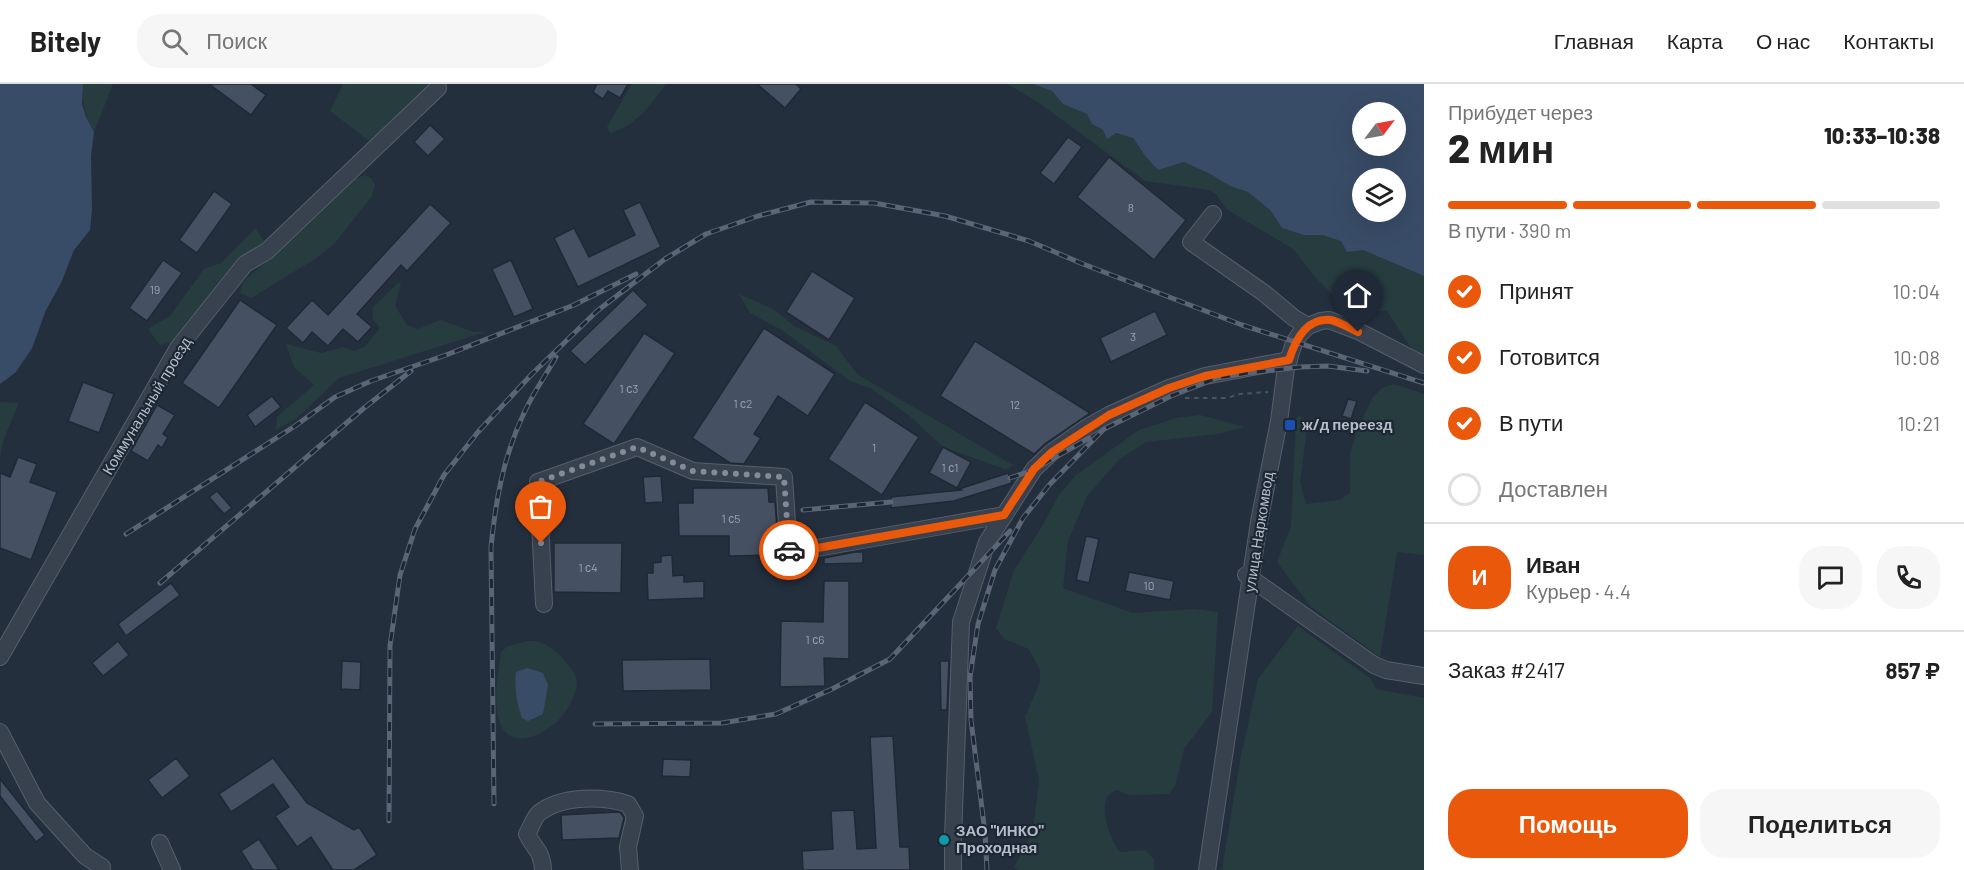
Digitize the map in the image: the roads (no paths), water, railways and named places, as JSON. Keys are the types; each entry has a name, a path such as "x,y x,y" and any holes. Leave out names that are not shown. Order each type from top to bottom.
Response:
{"street":[{"name":"Коммунальный проезд","path":"0,657 178,348 245,264 267,251 438,88"},
{"path":"1213,214 1191,242 1264,293 1294,318 1308,326 1321,321 1336,322 1424,365"},
{"name":"улица Наркомвод","path":"1208,870 1248,577 1289,360 1294,343 1308,326"},
{"path":"953,870 961,622 987,542 1034,469 1052,452 1109,415 1169,388 1205,376 1289,360"},
{"path":"544,604 538,482 637,447 693,471 784,477 789,553 1004,515"},
{"path":"1248,577 1374,665 1386,670 1424,676"},
{"path":"0,732 37,803 85,856 107,869"},
{"path":"543,870 538,847 531,842 527,834 538,814 556,804 579,799 617,801 628,804 635,816 628,847 630,870"},
{"path":"160,843 172,870"}],"water":[{"path":"0,84 83,84 82,104 94,132 91,156 90,230 74,250 61,283 46,310 32,348 16,372 0,384"},
{"path":"1033,84 1424,84 1424,276 1363,250 1347,252 1341,241 1322,235 1304,235 1282,228 1270,210 1248,192 1230,186 1184,162 1158,170 1133,138 1116,133 1107,139 1103,130 1092,124 1087,114 1063,104 1052,91"},
{"path":"527,668 543,673 548,685 543,714 528,721 522,718 520,713 515,683 516,672"}],"railway":[{"path":"389,821 390,646 400,575 415,529 444,475 478,432 532,374 597,311 665,259 706,234 758,216 811,202 874,203 945,216 1029,241 1242,325 1424,383"},
{"path":"126,534 295,426 335,397 371,381 446,355 574,305 636,274"},
{"path":"494,804 491,547 495,512 506,463 517,430 531,398 556,357"},
{"path":"987,870 985,833 971,720 970,677 978,624 995,570 1023,518 1050,484 1104,429 1171,396 1217,378 1248,373 1328,366 1367,371"},
{"path":"160,583 364,408 411,371"},
{"path":"1010,478 1033,470 1089,438"},
{"path":"803,510 891,502"},
{"path":"595,724 722,723 776,714 832,689 890,659 1010,531"}],"place":[{"name":"ж/д переезд","path":"1290,425"},
{"name":"ЗАО \"ИНКО\" Проходная","path":"944,840"}]}
